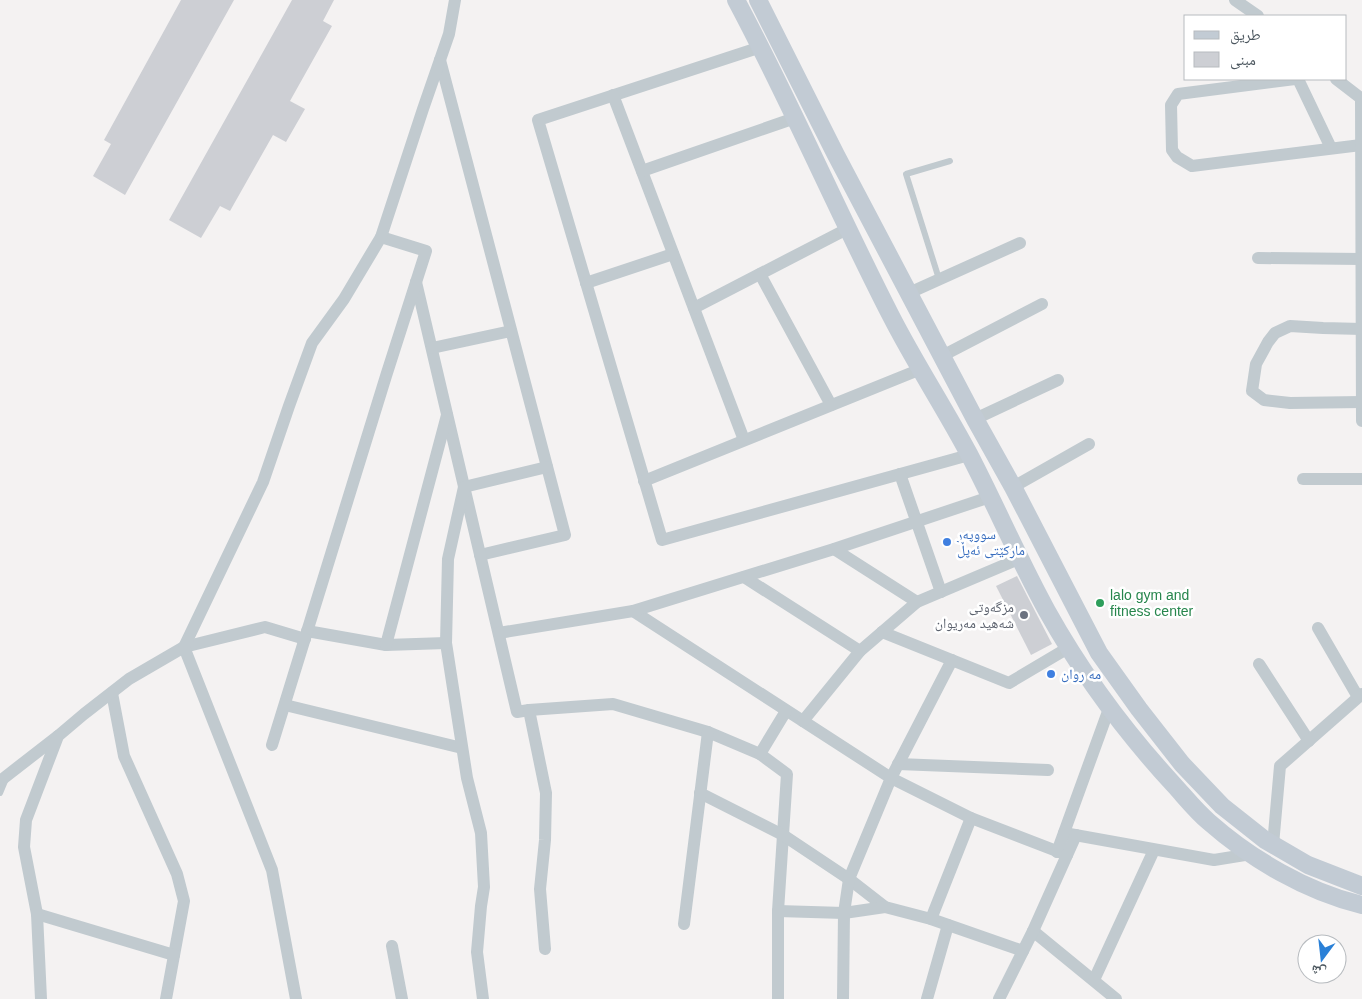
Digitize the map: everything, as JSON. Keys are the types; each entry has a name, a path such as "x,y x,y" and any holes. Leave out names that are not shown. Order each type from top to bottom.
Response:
{"main road":[{"path":"736,0 761,47 892,317 969,455 1046,609 1068,648 1130,734 1161,772 1208,822 1251,854 1293,880 1342,900 1362,905"},
{"path":"758,0 836,155 975,419 1013,486 1099,653 1139,709 1182,764 1222,806 1265,840 1308,865 1362,886"},
{"path":"817,164 836,155"}],"street":[{"path":"296,999 272,870 184,647 263,482 288,406 312,343 344,298 381,236 449,34 455,0"},
{"path":"1234,0 1256,15"},
{"path":"761,47 538,120 662,540 969,455"},
{"path":"440,60 564,535 480,554"},
{"path":"1288,80 1178,94 1171,104 1172,150 1178,157 1192,166 1361,145"},
{"path":"1297,80 1331,148"},
{"path":"1337,80 1361,99 1362,421"},
{"path":"613,95 744,440"},
{"path":"642,171 795,118"},
{"path":"694,308 848,228"},
{"path":"272,745 426,251 381,236"},
{"path":"909,293 1020,243"},
{"path":"586,283 673,254"},
{"path":"1258,258 1361,259"},
{"path":"760,274 831,404"},
{"path":"416,282 518,712 612,704 708,732 760,754 788,774 778,911 778,999"},
{"path":"942,356 1042,304"},
{"path":"1361,329 1290,326 1275,333 1256,364 1252,391 1264,400 1290,403 1362,402"},
{"path":"432,348 511,331"},
{"path":"644,481 921,369"},
{"path":"975,419 1058,380"},
{"path":"386,645 447,414"},
{"path":"1013,486 1089,444"},
{"path":"464,487 546,467"},
{"path":"900,474 941,592"},
{"path":"1303,478 1362,479"},
{"path":"464,487 448,559 446,643 467,778 481,833 484,887 477,952 482,999"},
{"path":"499,633 633,611 834,549 990,497"},
{"path":"834,549 917,602"},
{"path":"803,721 860,651 917,602 1021,558"},
{"path":"744,576 860,651"},
{"path":"633,611 891,778 971,818 1062,854"},
{"path":"3,779 129,679 184,647 265,626 306,635 386,645 446,643"},
{"path":"1273,844 1280,766 1360,696 1318,628"},
{"path":"882,632 1010,683 1068,648"},
{"path":"843,999 844,913 849,879 891,778 952,660"},
{"path":"1259,664 1309,741"},
{"path":"112,693 124,756 177,874 184,901 166,999"},
{"path":"285,705 462,748"},
{"path":"998,999 1033,931 1070,834 1110,706"},
{"path":"529,710 546,794 540,889 545,949"},
{"path":"760,754 786,711"},
{"path":"684,924 708,732"},
{"path":"41,999 38,914 24,847 26,820 58,736"},
{"path":"898,764 1048,770"},
{"path":"700,793 783,835 849,879 885,907"},
{"path":"931,919 971,818"},
{"path":"1070,834 1214,860 1251,854"},
{"path":"1094,980 1154,850"},
{"path":"778,911 844,913 885,907 931,919 1023,951"},
{"path":"38,914 174,955"},
{"path":"927,999 948,925"},
{"path":"1033,931 1116,999"},
{"path":"392,946 402,999"}],"lane":[{"path":"939,279 906,174 950,161"},
{"path":"0,792 3,779"}],"building":[{"path":"181,0 234,0 125,195 93,176 111,144 104,140"},
{"path":"292,0 334,0 323,21 332,26 290,101 305,109 286,142 273,135 230,211 220,206 201,238 169,220"},
{"name":"مزگەوتی شەھید مەریوان","path":"1017,576 1052,644 1031,655 996,586"}],"place":[{"name":"سووپەر مارکێتی ئەپڵ","path":"947,542"},
{"name":"lalo gym and fitness center","path":"1100,603"},
{"name":"مزگەوتی شەھید مەریوان","path":"1024,615"},
{"name":"مه روان","path":"1051,674"}]}
